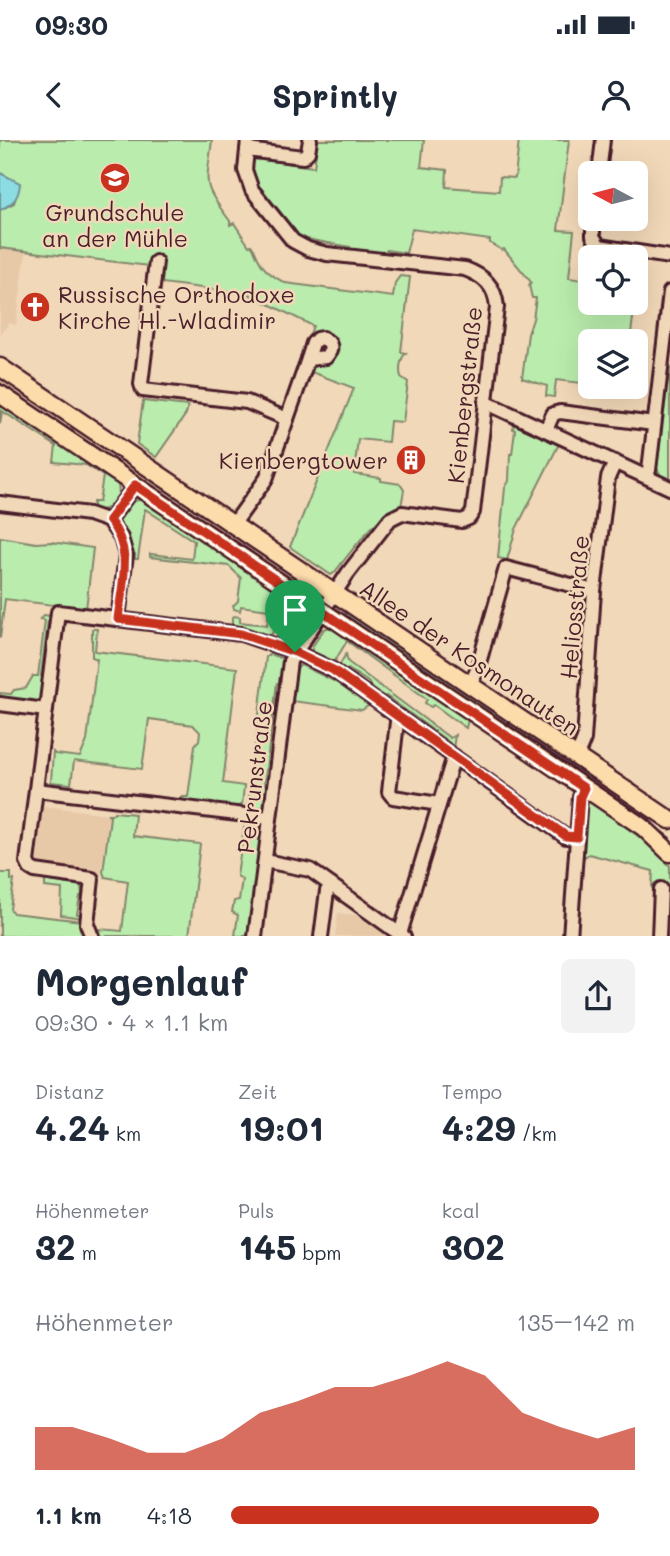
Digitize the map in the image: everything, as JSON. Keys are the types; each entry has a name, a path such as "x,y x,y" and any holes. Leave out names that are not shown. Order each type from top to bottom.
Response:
{"main road":[{"name":"Allee der Kosmonauten","path":"0,368 670,820"},
{"name":"Allee der Kosmonauten","path":"0,394 643,827 670,853"}],"street":[{"name":"Kienbergstraße","path":"310,140 308,152 303,157 247,145 245,170 252,190 297,243 327,254 465,270 488,282 496,297 497,307 473,512 469,518 462,521 402,513 390,519 384,532 335,593"},
{"path":"600,161 603,140"},
{"path":"593,231 598,246 670,257"},
{"path":"156,262 141,384 143,390 247,402 286,419"},
{"path":"646,476 649,470 670,292"},
{"path":"233,525 266,479 307,359"},
{"path":"485,402 670,488"},
{"path":"546,430 553,414 560,412 654,424"},
{"name":"Heliosstraße","path":"577,756 584,739 594,591 608,478 615,462"},
{"path":"109,520 135,485"},
{"path":"0,503 89,514 109,520 121,538 126,555 118,619"},
{"path":"470,685 506,568 594,591"},
{"name":"Pekrunstraße","path":"255,936 290,660 335,593"},
{"path":"92,936 87,924 92,878 35,872 27,862 58,612 241,634 295,652 333,670 566,836 577,837"},
{"path":"0,704 46,710"},
{"path":"400,717 397,722 389,792 393,797 439,804"},
{"path":"265,861 310,870 402,935 454,756"},
{"path":"570,936 580,797 584,788"},
{"path":"36,790 270,818"},
{"path":"321,936 327,891 331,885"},
{"path":"659,936 661,889"}],"shaded area":[{"path":"0,248 26,251 16,325 9,323 0,335"},
{"path":"0,376 321,593 316,599 0,386"},
{"path":"43,806 110,816 101,873 96,876 83,874 83,868 50,865 49,870 32,864 33,846 38,846"},
{"path":"338,913 356,915 388,936 335,936"}],"green space":[{"path":"0,140 212,140 208,175 210,190 230,225 234,223 249,246 253,247 261,264 274,276 285,283 393,297 395,283 400,276 410,277 401,352 406,353 400,368 401,377 408,382 403,422 390,421 388,442 358,439 354,474 400,484 404,490 401,507 374,525 335,572 331,575 290,547 354,388 306,370 335,348 310,341 308,339 313,326 249,294 162,283 163,273 158,269 157,262 150,262 149,266 0,248 0,210 14,203 20,184 0,173"},
{"path":"318,140 424,140 421,167 447,170 446,187 499,191 500,177 515,178 519,140 569,140 558,230 574,231 569,278 578,279 578,315 633,315 632,329 578,329 578,383 556,380 554,397 546,396 547,386 522,378 536,298 532,298 529,285 531,282 504,249 490,243 490,240 412,229 406,253 387,250 381,256 352,253 350,247 306,239 302,243 295,238 297,233 261,188 255,188 251,171 256,159 314,167"},
{"path":"670,365 670,480 661,476 657,468"},
{"path":"143,401 188,406 186,414 156,457 137,444"},
{"path":"0,403 118,482 119,496 107,508 97,512 93,502 99,502 103,476 86,465 54,462 56,446 2,411 0,424"},
{"path":"514,420 560,442 516,529 507,560 498,558 505,488 509,481 510,454 515,430"},
{"path":"143,499 292,600 268,640 232,628 234,616 240,617 240,622 267,625 269,610 241,606 240,611 234,609 233,606 238,601 241,578 229,566 150,557 150,554 192,559 194,541 145,509 138,559 135,559 135,554 129,554 120,528 120,517 126,503"},
{"path":"0,537 93,548 86,609 5,599 0,638"},
{"path":"350,608 596,774 590,784 342,620"},
{"path":"44,615 51,616 54,621 48,621 41,676 46,677 41,701 38,703 0,696 0,693 11,694 14,690 26,688 33,676 38,676 45,620 40,619"},
{"path":"330,627 468,719 466,728 434,705 431,707 425,703 427,699 347,641 333,664 314,655 312,647 324,629"},
{"path":"92,629 97,629 95,651 237,668 223,783 244,786 242,805 236,807 182,801 181,797 188,797 195,745 200,732 193,725 149,719 142,769 74,761 71,784 51,782 53,752 80,757 87,741 97,659 92,657"},
{"path":"270,654 286,660 283,683 277,683 264,785 270,786 267,808 248,806 266,657"},
{"path":"346,654 348,662 450,738 455,735 453,749 449,749 450,743 386,696 381,698 367,689 370,685 368,682 348,669 343,672 339,666"},
{"path":"301,665 340,684 371,704 362,710 291,701 295,670"},
{"path":"587,799 641,838 670,866 670,902 663,890 652,888 653,871 589,854 583,858 582,833"},
{"path":"108,814 135,814 133,836 200,844 189,936 100,936 99,929 122,931 128,881 105,877 103,872 110,817"},
{"path":"244,828 264,831 252,936 235,936 238,915 232,912 234,901 239,900 242,879 237,876"},
{"path":"0,873 11,873 11,880 14,880 10,909 13,913 82,921 85,934 82,936 0,936"},
{"path":"45,880 81,886 82,895 77,914 83,915 83,918 61,915 62,889 45,887"}],"water":[{"path":"0,173 20,183 14,200 0,210"}],"tram line":[{"path":"0,383 642,816 670,838"}],"place":[{"name":"Grundschule an der Mühle","path":"115,178"},
{"name":"Russische Orthodoxe Kirche Hl.-Wladimir","path":"35,307"},
{"name":"Kienbergtower","path":"411,460"}],"route":[{"path":"135,485 584,788 580,794 577,837 566,836 333,670 295,652 241,634 118,619 126,555 121,538 109,520 135,485"}]}
